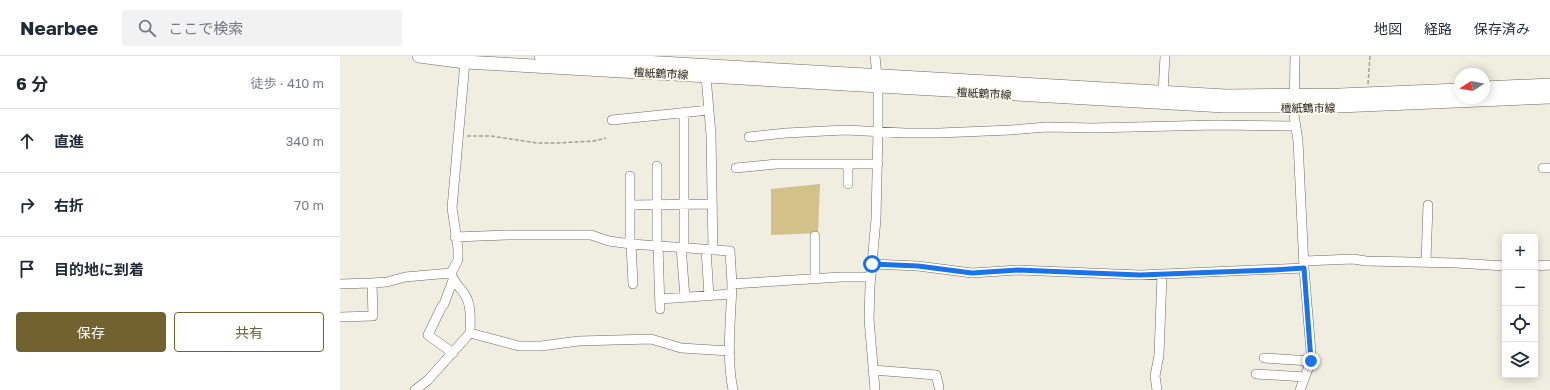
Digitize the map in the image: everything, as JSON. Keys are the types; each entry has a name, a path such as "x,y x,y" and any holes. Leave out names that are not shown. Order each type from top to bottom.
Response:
{"main road":[{"name":"檀紙鶴市線","path":"419,56 465,62 706,76 1163,92 1339,106 1550,96"},
{"name":"檀紙鶴市線","path":"541,56 1172,104 1294,102 1368,94 1454,90"},
{"path":"1490,88 1550,85"}],"street":[{"path":"875,56 877,81 878,164 869,319 875,390"},
{"path":"1163,92 1164,56"},
{"path":"1295,56 1294,102 1311,361 1300,390"},
{"path":"453,353 428,335 440,308 444,304 458,260 458,248 455,237 452,208 457,136 465,62"},
{"path":"706,76 711,135 712,204 709,249 709,296"},
{"path":"612,120 709,110"},
{"path":"684,113 683,248 685,297"},
{"path":"749,137 786,133 845,130 938,133 1047,127 1093,128 1216,125 1296,126"},
{"path":"736,168 776,164 878,164"},
{"path":"848,164 848,184"},
{"path":"657,166 660,309"},
{"path":"630,176 630,244 633,284"},
{"path":"630,205 712,204"},
{"path":"1426,262 1428,205"},
{"path":"455,237 590,235 610,241 630,244 730,251 732,284 730,376 733,390"},
{"path":"815,236 815,278"},
{"path":"872,264 918,266 972,273 1018,270 1162,275 1353,259 1366,261 1502,266"},
{"path":"1538,266 1550,265"},
{"path":"1157,390 1155,376 1159,355 1162,275"},
{"path":"340,284 387,282 405,277 452,277"},
{"path":"415,390 428,380 470,334 469,303 452,277"},
{"path":"732,284 815,278 871,277"},
{"path":"340,317 373,316 372,283"},
{"path":"660,299 731,294"},
{"path":"470,334 519,346 541,346 579,341 651,339 682,348 730,351"},
{"path":"1264,358 1311,361"},
{"path":"873,370 936,375 938,387"},
{"path":"1256,374 1305,377"}],"path":[{"path":"1368,94 1370,56"},
{"path":"457,136 491,136 556,143 594,141 606,138"}],"shaded area":[{"path":"820,184 818,233 771,235 771,189"}],"route":[{"path":"872,264 918,266 972,273 1018,270 1140,275 1304,268 1312,352 1311,361"}]}
